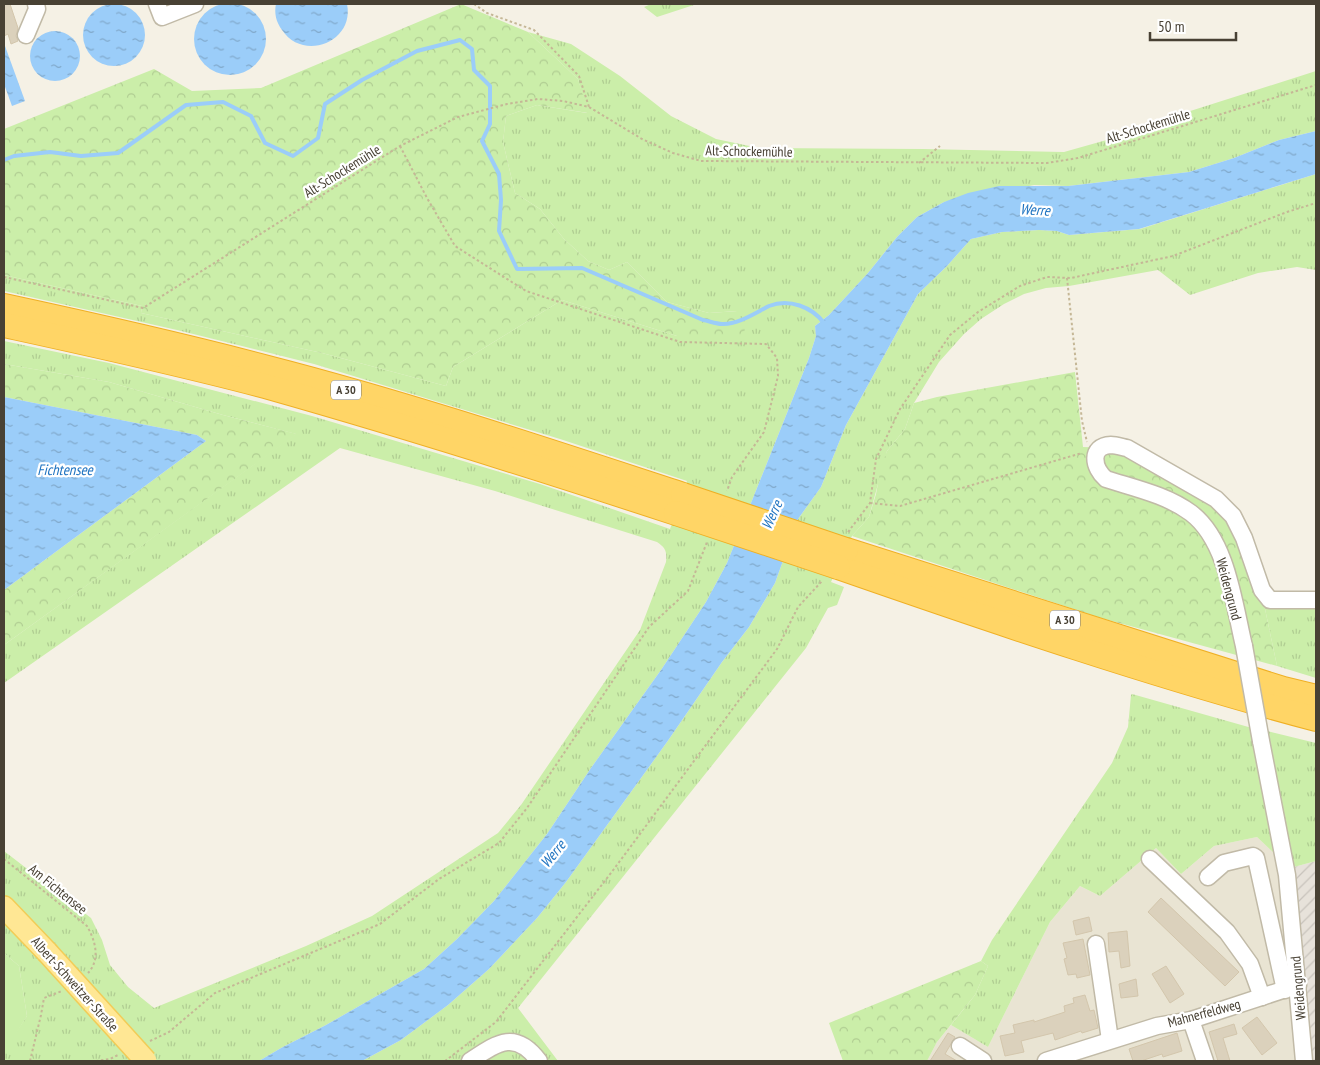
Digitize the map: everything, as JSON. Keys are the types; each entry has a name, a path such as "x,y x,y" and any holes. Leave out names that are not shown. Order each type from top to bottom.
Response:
{"highway":[{"name":"A 30","path":"4,306 180,345 270,368 517,441 679,504 842,559 1091,652 1240,699 1316,719"},
{"name":"A 30","path":"4,325 80,341 263,386 522,463 679,504"},
{"name":"A 30","path":"842,559 1283,689 1316,697"}],"main road":[{"name":"Albert-Schweitzer-Straße","path":"4,907 145,1052"}],"street":[{"path":"26,36 37,9 36,4"},
{"path":"157,4 162,17 195,4"},
{"name":"Weidengrund","path":"1304,1061 1291,987 1287,875 1244,646 1225,565 1217,545 1206,527 1190,512 1161,497 1106,479 1100,475 1093,451 1112,445 1127,448 1216,499 1233,516 1244,538 1262,590 1270,600 1316,600"},
{"path":"1208,878 1224,863 1253,856 1256,858 1291,987"},
{"path":"1150,859 1227,932 1250,964 1262,997"},
{"path":"1096,944 1110,1040"},
{"name":"Mahnerfeldweg","path":"1046,1061 1157,1026 1191,1020 1291,987"},
{"path":"1191,1020 1205,1061"},
{"path":"470,1061 494,1046 515,1041 529,1049 539,1061"},
{"path":"960,1046 983,1061"}],"path":[{"path":"474,4 487,13 534,30 579,76 589,107"},
{"name":"Alt-Schockemühle","path":"4,277 142,308 400,146 458,117 508,104 538,100 563,101 589,107 642,139 673,153 700,161 1047,163 1078,158 1316,85"},
{"path":"400,146 454,246 526,291 680,342 766,344 777,358 778,376 764,432 732,477 726,495"},
{"path":"919,163 940,146"},
{"path":"1067,278 1082,421 1093,451 900,506 870,503 876,459 900,409 950,335 978,312 1020,286 1047,277 1067,278 1173,256 1287,212 1316,203"},
{"path":"145,1052 215,993 380,924 439,880 499,843 527,808 650,627 688,591 708,539"},
{"path":"445,1061 496,1022 614,869 777,648 798,607"},
{"name":"Am Fichtensee","path":"4,858 86,926 93,938 96,951 91,970"},
{"path":"30,1061 44,998"},
{"path":"96,1061 110,1059 119,1055"}],"shaded area":[{"path":"1257,837 1276,855 1290,959 1308,1061 927,1061 937,1042 951,1025 988,1047 1050,922 1080,886 1100,896 1156,848 1181,874 1214,846"},
{"path":"1316,861 1316,1061 1308,1061 1290,868"}],"green space":[{"path":"461,4 528,32 578,79 588,113 537,105 506,116 503,142 515,193 540,209 564,239 588,261 609,270 627,262 667,302 709,313 738,311 745,329 742,338 677,336 562,300 453,367 446,386 322,353 141,313 142,306 4,275 4,129 154,69 192,91 261,88"},
{"path":"651,4 697,4 657,17 644,7"},
{"path":"528,32 571,44 620,76 671,116 716,139 759,148 1064,152 1142,130 1162,120 1316,71 1316,131 1279,140 1234,158 1189,172 1068,186 1034,185 944,202 917,217 897,237 868,273 829,315 815,326 816,336 809,358 727,563 706,602 547,834 494,901 424,969 259,1061 4,1061 5,1049 27,1016 19,966 4,953 4,851 91,918 102,940 110,965 128,987 154,1008 306,946 372,916 498,833 521,805 640,630 666,562 665,550 657,542 495,491 340,448 4,683 4,645 296,434 109,382 4,364 4,341 109,363 312,416 540,484 670,529 687,481 560,439 314,364 177,330 4,291 4,275 142,306 141,313 322,353 446,386 453,367 562,300 677,336 738,311 709,313 667,302 627,262 609,270 588,261 564,239 540,209 515,193 503,142 506,116 537,105 587,113 578,79"},
{"path":"1316,174 1316,270 1297,267 1258,273 1190,295 1158,270 1069,286 1046,288 1024,294 981,319 964,334 939,362 914,403 905,429 887,451 869,517 852,536 831,582 844,587 837,605 828,608 806,648 518,1008 558,1061 362,1061 401,1040 448,1005 489,969 537,918 566,882 722,662 749,627 775,583 798,519 821,487 846,425 918,294 971,239 1002,232 1039,230 1057,231 1069,235 1140,229"},
{"path":"4,364 109,382 297,434 4,645 4,590 206,441 197,435 4,397"},
{"path":"1075,372 1083,447 1112,448 1232,517 1264,604 1277,666 1101,618 852,536 869,517 881,467 887,451 905,429 914,403 937,397"},
{"path":"1264,604 1316,604 1316,678 1277,666"},
{"path":"1132,694 1252,728 1276,855 1257,837 1214,846 1181,874 1156,848 1100,896 1080,886 1050,922 988,1047 951,1025 975,995 988,966 981,961 992,940 1112,763 1128,727"},
{"path":"1267,731 1316,743 1316,861 1290,868"},
{"path":"4,953 19,966 27,1016 4,1053"},
{"path":"981,961 988,966 975,995 937,1042 927,1061 843,1061 829,1023"}],"water":[{"path":"237,3 256,13 264,25 266,39 264,53 256,65 244,73 223,75 204,65 196,53 194,32 204,13 216,5"},
{"path":"114,4 126,7 136,13 142,23 145,35 142,47 136,57 126,63 114,66 102,63 92,57 86,47 83,35 86,23 92,13 102,7"},
{"path":"276,4 347,4 347,17 343,29 335,37 325,43 314,46 302,45 291,40 280,27 276,17"},
{"path":"55,31 64,33 75,42 80,56 78,65 69,76 55,81 46,79 35,70 30,56 32,47 41,36"},
{"path":"4,46 25,101 12,106 4,84"},
{"name":"Werre","path":"1316,131 1316,174 1139,229 1069,235 1057,231 1039,230 1002,232 971,239 918,294 846,425 821,487 798,519 775,583 749,627 722,662 566,882 537,918 489,969 448,1005 401,1040 362,1061 259,1061 424,969 494,901 547,834 591,768 661,670 706,602 727,563 809,358 816,336 815,326 829,315 868,273 897,237 917,217 944,202 968,193 999,186 1068,186 1189,172 1234,158 1279,140"},
{"name":"Fichtensee","path":"4,397 197,435 206,441 4,590"}],"building":[{"path":"4,4 10,4 18,28 16,36 18,41 11,44 8,34 4,36"},
{"path":"1161,898 1239,972 1225,986 1148,912"},
{"path":"1089,917 1092,931 1076,935 1073,921"},
{"path":"1127,931 1130,966 1121,968 1119,951 1109,952 1108,933"},
{"path":"1083,939 1090,975 1077,978 1076,974 1068,975 1064,959 1067,958 1063,943"},
{"path":"1166,966 1184,994 1170,1003 1152,974"},
{"path":"1136,979 1138,996 1121,998 1119,984"},
{"path":"1085,995 1090,1011 1094,1010 1098,1028 1082,1033 1081,1031 1055,1040 1053,1033 1021,1041 1024,1052 1005,1056 1000,1036 1015,1033 1013,1025 1034,1020 1034,1022 1065,1012 1064,1006 1074,1003 1073,998"},
{"path":"1257,1017 1277,1043 1262,1055 1242,1028"},
{"path":"1234,1024 1237,1034 1223,1038 1230,1061 1218,1061 1209,1032"},
{"path":"948,1033 955,1037 945,1054 957,1061 930,1061"},
{"path":"1177,1033 1182,1051 1163,1057 1162,1054 1141,1061 1133,1061 1129,1049"}],"waterway":[{"path":"4,160 14,156 50,152 81,156 118,153 186,105 223,102 251,116 265,143 293,156 318,138 325,104 362,80 417,51 460,40 472,49 474,70 490,86 490,124 482,141 499,174 501,200 499,231 517,269 582,268 703,320 717,324 734,323 769,306 784,303 807,308 824,323"}]}
